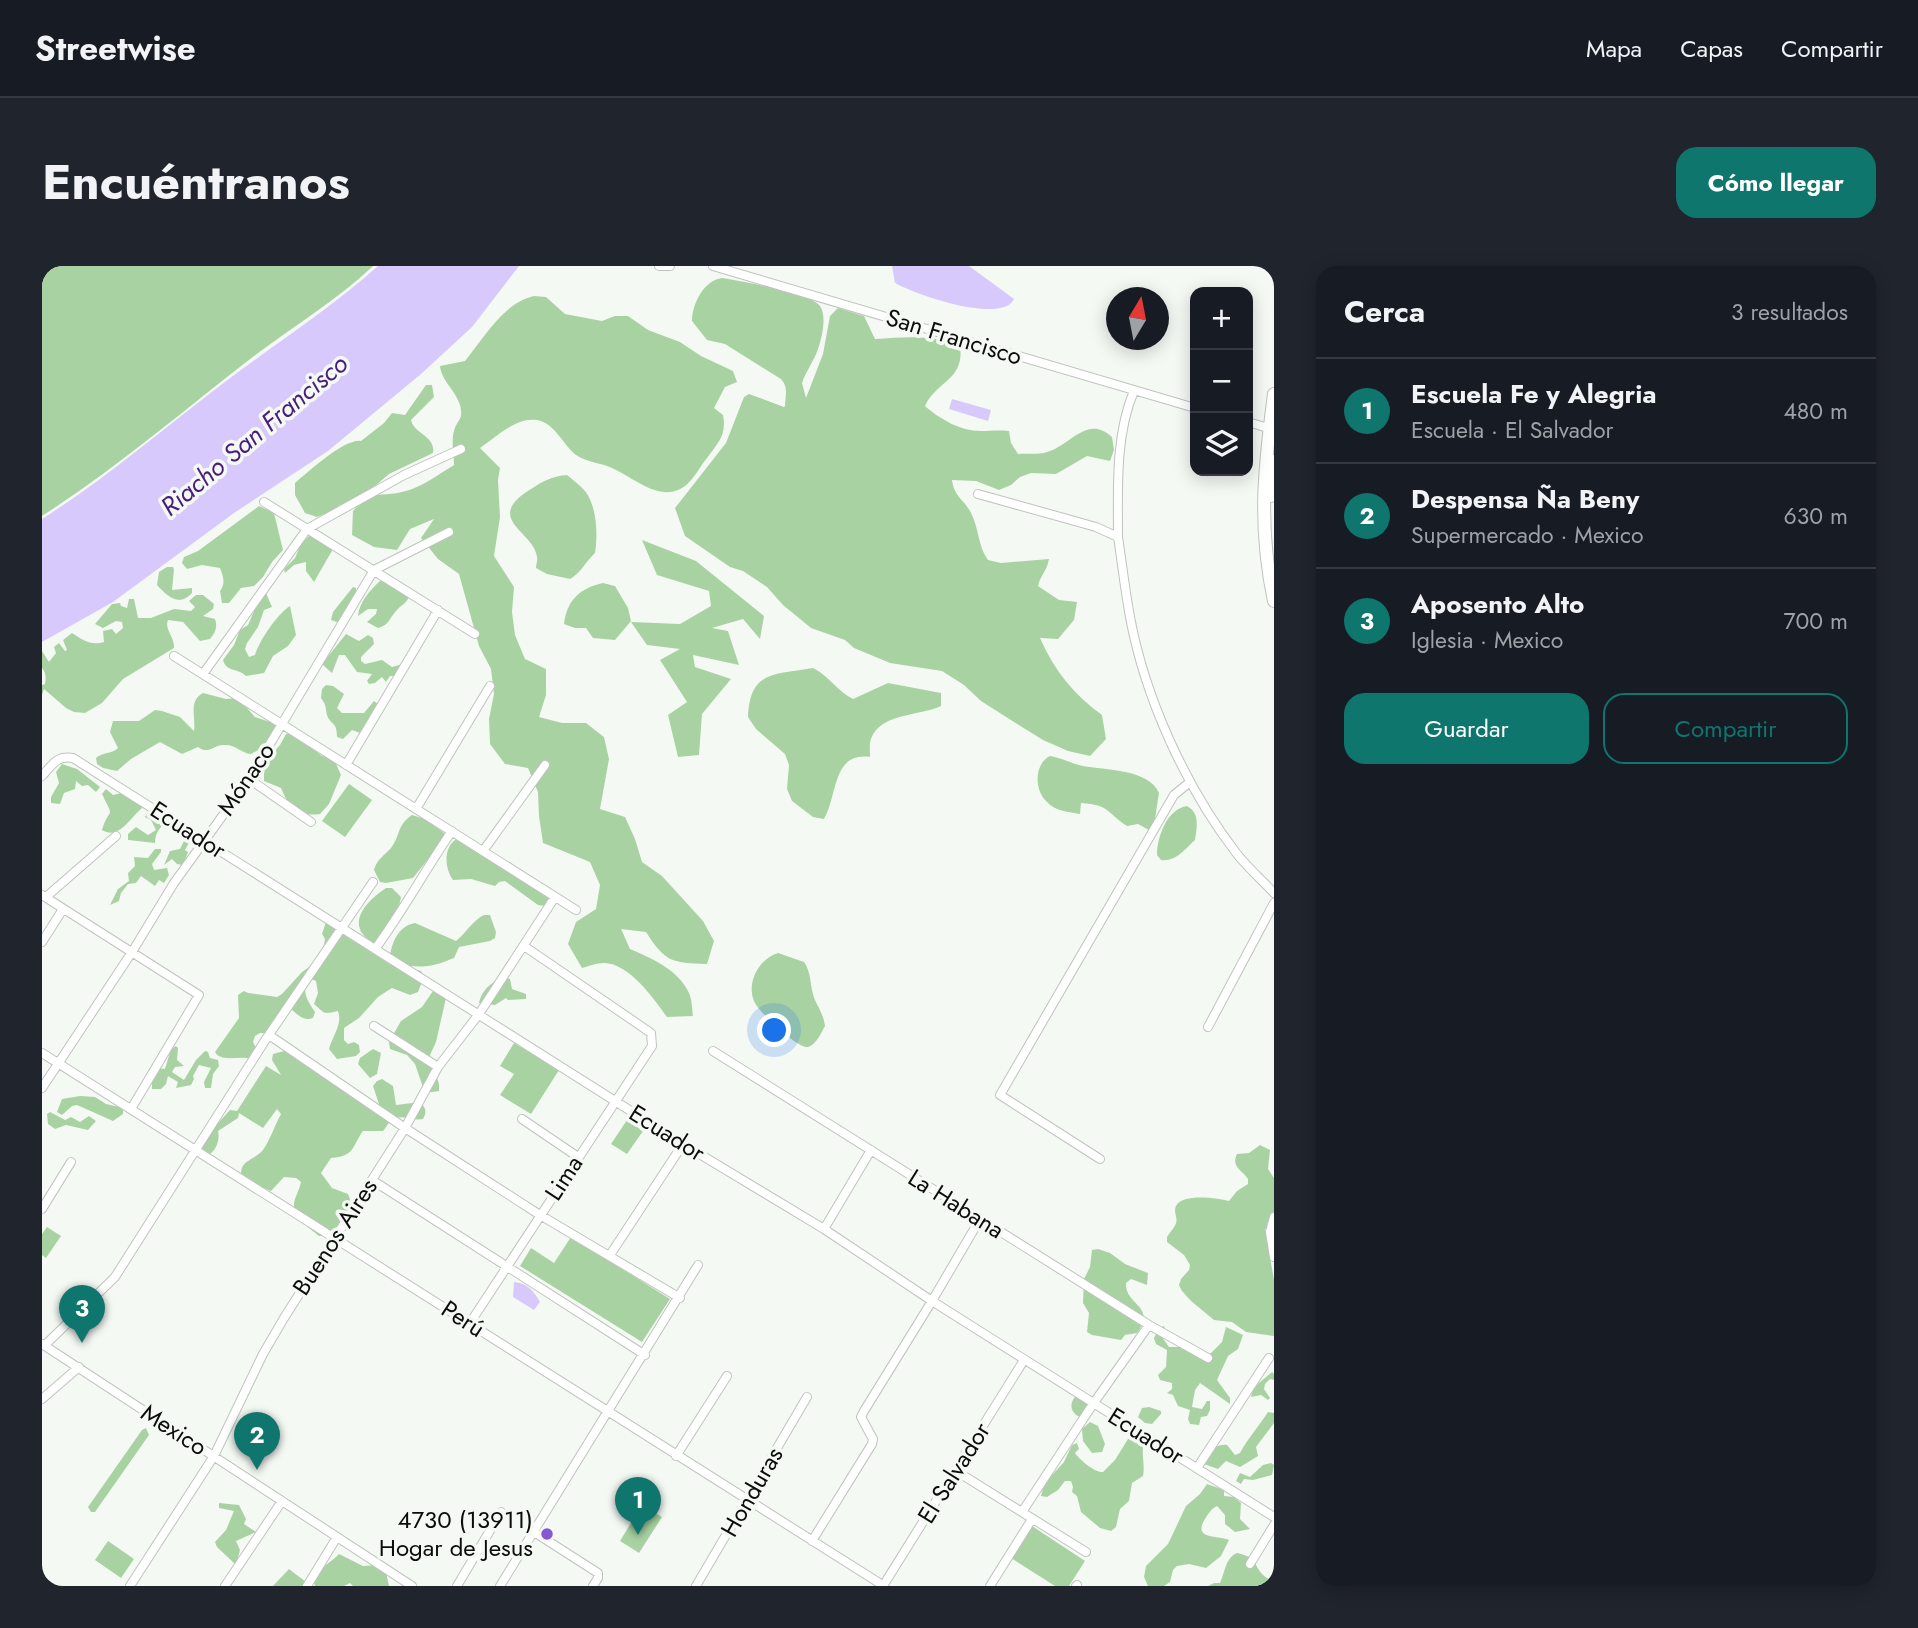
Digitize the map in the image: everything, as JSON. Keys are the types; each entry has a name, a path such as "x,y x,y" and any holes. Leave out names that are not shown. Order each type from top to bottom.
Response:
{"street":[{"path":"659,266 670,266"},
{"name":"San Francisco","path":"713,266 1190,407"},
{"path":"1134,391 1125,418 1120,459 1118,537 1130,617 1143,671 1168,739 1190,782 1237,854 1274,893"},
{"path":"1274,394 1272,429 1264,468 1263,523 1274,601"},
{"path":"1253,423 1272,429"},
{"path":"203,674 307,529 404,475 461,449"},
{"path":"1274,461 1271,523 1274,553"},
{"path":"978,494 1096,527 1118,537"},
{"path":"264,502 475,634"},
{"path":"374,570 449,532"},
{"name":"Mónaco","path":"42,1088 204,841 249,779 374,570"},
{"path":"346,765 438,610"},
{"path":"174,656 576,910"},
{"path":"416,809 490,685"},
{"name":"Ecuador","path":"42,776 58,759 65,756 73,758 683,1144 824,1229 1024,1360 1274,1517"},
{"path":"483,852 545,765"},
{"path":"249,779 311,822"},
{"path":"1100,1159 1000,1095 1174,795 1190,782"},
{"path":"375,948 401,913 414,887 452,831"},
{"path":"116,836 44,896 198,995 131,1109"},
{"path":"43,1345 115,1278 269,1035 373,882"},
{"name":"Buenos Aires","path":"135,1584 214,1457 263,1354 405,1128 439,1067 479,1014 555,897"},
{"path":"1208,1027 1274,903"},
{"path":"42,942 63,909"},
{"name":"Lima","path":"470,1323 652,1046 651,1033 524,946"},
{"path":"374,1026 439,1067"},
{"path":"269,1035 405,1128 540,1215 680,1298"},
{"name":"La Habana","path":"713,1051 1149,1325 1204,1356"},
{"name":"Perú","path":"42,1053 883,1586"},
{"path":"522,1119 578,1157"},
{"path":"610,1255 683,1144"},
{"path":"824,1229 871,1150"},
{"path":"42,1209 71,1162"},
{"path":"372,1180 645,1355"},
{"path":"1274,1217 1270,1232 1274,1257"},
{"path":"813,1541 872,1444 873,1439 861,1417 863,1411 980,1219"},
{"path":"500,1586 645,1355 698,1265"},
{"path":"1022,1512 1149,1325"},
{"name":"Mexico","path":"43,1345 412,1586"},
{"path":"1197,1468 1269,1358"},
{"name":"El Salvador","path":"883,1586 1024,1360"},
{"path":"42,1399 79,1367"},
{"path":"676,1456 727,1376"},
{"name":"Honduras","path":"696,1586 807,1397"},
{"path":"956,1471 1086,1552"},
{"path":"225,1586 282,1501"},
{"path":"457,1586 501,1512"},
{"path":"990,1586 1032,1519"},
{"path":"1250,1564 1274,1525"},
{"path":"534,1532 598,1573 596,1582"},
{"path":"307,1586 337,1537"}],"green space":[{"path":"42,266 373,266 124,459 42,516"},
{"path":"722,278 790,292 820,306 823,321 820,344 802,383 806,398 823,354 830,316 838,308 864,316 875,339 928,338 960,346 958,366 954,373 925,406 951,423 965,429 1009,431 1011,443 1018,454 1047,452 1087,430 1103,431 1112,437 1114,450 1110,461 1087,456 1056,474 1031,473 999,490 976,481 952,480 957,494 974,519 982,549 988,560 1001,563 1049,559 1038,586 1059,600 1077,602 1074,620 1058,639 1040,638 1066,681 1082,699 1102,715 1106,739 1090,756 1068,751 1043,740 981,701 964,685 942,671 890,663 854,648 845,640 811,628 783,605 767,587 743,571 730,567 685,536 675,508 726,443 744,397 749,394 785,406 786,389 781,379 725,344 707,340 692,321 700,294 710,283"},
{"path":"534,296 546,297 565,314 602,321 615,316 628,316 648,330 680,342 701,356 733,371 737,382 725,387 714,408 723,415 724,422 718,443 692,479 673,492 654,490 611,468 581,458 571,451 549,425 537,420 514,425 480,448 500,468 500,517 494,556 514,587 512,612 515,635 525,659 546,669 546,695 539,717 562,723 586,723 604,737 609,759 600,809 625,817 642,862 662,876 703,921 714,941 707,964 685,963 664,955 646,932 621,929 630,949 664,966 679,978 690,995 693,1016 667,1017 648,992 623,969 604,963 582,968 568,944 576,922 596,909 600,885 590,862 543,843 538,792 528,768 505,764 490,744 489,719 494,694 491,669 479,646 459,574 438,559 421,538 434,519 410,529 397,550 374,547 352,535 353,511 368,495 414,488 454,465 453,435 461,417 461,410 440,366 465,361 504,314 523,300"},
{"path":"426,385 432,385 434,397 411,420 416,429 431,443 433,453 389,474 368,492 338,506 337,509 317,517 305,513 295,495 295,483 337,450 354,441 361,441 392,413 405,415"},
{"path":"567,475 589,497 596,529 595,553 570,579 547,574 536,568 534,548 511,517 511,509 517,499 548,479"},
{"path":"259,506 274,513 283,550 254,586 241,588 229,603 222,603 220,591 223,580 220,568 202,565 187,569 182,563 184,557 198,551"},
{"path":"310,535 333,549 314,582 306,571 306,562 294,565 285,573 284,569"},
{"path":"642,540 696,561 764,616 760,639 743,619 712,628 728,631 739,665 693,655 695,667 731,679 702,714 699,755 678,757 668,715 687,702 660,660 680,649 647,645 631,622 680,624 711,606 709,591 657,575"},
{"path":"173,567 174,570 172,590 192,588 192,593 178,600 157,585 159,572"},
{"path":"380,581 393,583 409,597 387,623 378,628 367,622 376,614 377,609 368,609 358,616 360,606"},
{"path":"603,583 615,586 628,608 631,621 615,640 593,638 586,628 564,624 568,608 576,596"},
{"path":"353,587 356,588 356,595 340,620 331,620 333,612"},
{"path":"266,593 272,607 264,610 258,627 247,643 245,649 249,657 255,655 270,628 290,606 296,635 288,646 273,656 264,673 246,676 229,668 223,660 234,645 240,630 248,625 260,597"},
{"path":"196,595 203,595 214,604 213,609 203,616 215,619 216,630 210,639 200,641 183,622 168,620 167,627 174,648 123,679 102,703 85,713 74,712 44,689 42,695 42,685 45,684 46,678 42,668 42,651 49,662 56,653 54,647 59,643 67,650 63,640 72,633 91,643 104,642 103,631 112,629 116,634 123,628 122,622 116,621 103,628 95,624 112,604 120,603 127,608 129,599 134,599 138,618 151,618 174,609 191,611 195,607 189,601"},
{"path":"346,634 359,641 368,635 373,638 374,644 361,657 361,661 365,664 382,660 392,667 403,664 395,676 390,676 386,682 382,677 369,684 367,681 372,674 357,672 345,655 339,655 332,673 322,664"},
{"path":"813,668 853,699 888,683 941,693 941,706 902,716 883,724 876,731 870,741 870,757 858,757 842,768 824,819 813,817 792,801 787,789 789,765 785,754 756,729 748,717 750,702 759,683 776,674"},
{"path":"326,685 333,686 344,694 337,708 342,713 364,713 374,701 379,705 363,731 360,733 352,730 343,739 337,737 336,728 327,715 321,698 322,689"},
{"path":"203,693 226,699 238,698 255,717 276,724 271,739 251,754 224,745 208,750 198,747 182,754 160,742 131,759 117,771 97,764 96,758 118,748 110,732 113,721 139,721 155,710 180,717 194,731 194,705 198,696"},
{"path":"292,733 322,756 333,757 341,775 329,804 320,814 300,812 287,800 281,788 264,781 264,763 286,734"},
{"path":"1050,756 1083,766 1126,772 1146,779 1159,793 1154,825 1149,830 1138,824 1127,826 1103,807 1091,804 1081,803 1080,814 1062,811 1050,805 1040,791 1038,778 1041,765"},
{"path":"62,764 77,769 100,787 96,792 88,785 82,786 76,781 75,789 64,793 60,804 51,803 51,797 59,783 56,772"},
{"path":"349,784 372,800 345,837 322,821"},
{"path":"106,789 113,795 122,793 142,808 124,827 114,832 102,830 110,813 102,794"},
{"path":"1187,806 1196,816 1195,840 1176,857 1161,860 1157,855 1157,848 1164,825 1174,812"},
{"path":"148,812 159,817 166,812 170,816 168,822 158,830 155,843 128,840 128,834 136,827 148,835 156,830 151,820 145,817"},
{"path":"412,815 425,819 444,833 444,839 413,878 380,882 374,870 375,866 391,848 403,823"},
{"path":"185,839 190,841 185,850 188,852 183,865 172,859 164,865 170,851 180,849"},
{"path":"455,840 461,841 547,895 549,901 545,906 538,905 505,881 495,886 471,879 453,880 448,870 447,854 448,848"},
{"path":"155,849 161,849 161,852 152,864 154,870 167,868 169,875 164,883 159,880 155,886 141,876 136,883 128,884 119,901 110,905 118,889 129,881 128,873 135,866 134,857 148,858"},
{"path":"386,888 392,888 401,897 397,917 380,941 374,943 360,929 359,922 365,907"},
{"path":"484,915 490,915 496,932 495,938 459,947 454,958 438,964 419,966 396,964 390,955 398,935 409,925 415,923 456,941"},
{"path":"326,922 349,934 388,963 421,971 424,977 418,992 410,995 392,988 378,997 359,1018 344,1028 344,1040 348,1044 354,1042 359,1045 360,1052 356,1056 337,1059 329,1049 338,1026 338,1011 324,1012 314,1004 318,993 316,981 311,979 305,991 315,1012 313,1018 299,1016 292,1010 293,1004 272,1034 260,1033 255,1036 253,1042 256,1048 252,1059 218,1055 215,1052 239,1018 238,995 244,991 277,997 282,994 312,965 324,945 322,934"},
{"path":"778,953 804,962 808,970 813,994 825,1026 811,1046 803,1046 779,1029 754,1001 752,986 756,972 760,965"},
{"path":"510,979 512,989 526,994 526,999 506,998 495,1005 479,1003 489,986"},
{"path":"435,988 446,998 436,1042 430,1055 439,1091 425,1093 415,1064 407,1055 390,1049 389,1042 401,1021 422,1007"},
{"path":"514,1043 559,1070 531,1114 500,1095 514,1074 500,1066"},
{"path":"176,1046 177,1060 184,1066 175,1067 172,1072 184,1080 205,1051 210,1058 218,1060 219,1066 213,1074 211,1088 205,1088 204,1082 211,1068 199,1065 191,1085 176,1088 178,1082 168,1076 161,1089 152,1089 152,1077 157,1068 165,1069 171,1049"},
{"path":"373,1049 381,1053 377,1074 370,1078 358,1064 360,1058"},
{"path":"284,1051 304,1054 380,1107 373,1086 382,1079 393,1086 396,1105 420,1102 425,1110 423,1119 397,1117 391,1120 383,1131 363,1131 349,1153 331,1158 321,1173 332,1188 348,1194 350,1199 344,1227 326,1236 319,1236 297,1216 294,1205 301,1182 296,1178 284,1177 271,1191 242,1179 244,1164 259,1154 268,1142 281,1114 277,1109 263,1128 239,1113 238,1118 218,1131 217,1144 210,1154 201,1148 210,1132 230,1110 237,1111 266,1066 281,1075 272,1060 273,1054"},
{"path":"95,1097 106,1104 123,1108 123,1114 113,1121 77,1105 62,1115 57,1112 62,1099"},
{"path":"50,1112 65,1120 71,1117 80,1122 89,1116 96,1121 88,1130 66,1125 55,1129 48,1124 47,1114"},
{"path":"627,1120 643,1131 627,1154 611,1144"},
{"path":"1260,1145 1270,1150 1268,1169 1274,1178 1274,1226 1265,1229 1274,1280 1274,1336 1246,1332 1232,1322 1214,1320 1191,1301 1179,1285 1190,1265 1184,1255 1167,1242 1167,1237 1176,1223 1176,1206 1185,1199 1201,1197 1229,1201 1237,1191 1248,1184 1248,1179 1236,1165 1237,1154 1249,1153"},
{"path":"47,1227 61,1236 46,1258 42,1255 42,1234"},
{"path":"571,1237 670,1299 642,1342 520,1266 531,1248 554,1263"},
{"path":"1098,1249 1148,1273 1147,1285 1131,1279 1126,1283 1130,1297 1144,1317 1137,1333 1125,1335 1121,1340 1087,1332 1089,1313 1083,1303 1084,1279 1090,1267 1092,1250"},
{"path":"1164,1326 1166,1332 1162,1337 1169,1347 1181,1347 1209,1355 1222,1342 1226,1327 1243,1335 1238,1349 1228,1356 1217,1380 1230,1398 1230,1404 1200,1383 1195,1390 1192,1407 1202,1409 1207,1401 1210,1401 1210,1410 1207,1416 1201,1417 1199,1425 1190,1424 1190,1410 1178,1406 1173,1395 1167,1393 1172,1389 1172,1383 1160,1380 1158,1375 1166,1367 1167,1350 1156,1344 1154,1338 1159,1328"},
{"path":"1272,1372 1274,1380 1270,1379 1264,1389 1270,1398 1268,1400 1261,1395 1251,1397 1253,1388"},
{"path":"1077,1395 1094,1403 1082,1418 1075,1414 1072,1408 1072,1401"},
{"path":"1142,1408 1161,1411 1152,1424 1145,1423 1138,1417"},
{"path":"1268,1412 1274,1413 1274,1423 1256,1447 1258,1456 1240,1467 1226,1461 1218,1469 1204,1464 1218,1446 1227,1445 1235,1455 1240,1453"},
{"path":"1090,1422 1098,1426 1105,1444 1102,1452 1092,1453 1083,1441 1082,1429"},
{"path":"146,1428 149,1435 95,1512 91,1512 88,1507"},
{"path":"1134,1438 1143,1447 1143,1476 1132,1483 1129,1501 1120,1509 1116,1527 1111,1531 1100,1528 1081,1512 1077,1496 1072,1492 1071,1481 1065,1481 1047,1497 1041,1496 1044,1484 1064,1462 1072,1445 1077,1443 1079,1449 1075,1453 1084,1462 1103,1472 1115,1460 1128,1439"},
{"path":"1263,1465 1274,1465 1272,1475 1253,1480 1244,1479 1241,1484 1236,1481 1240,1473 1250,1477"},
{"path":"1207,1484 1224,1490 1224,1496 1234,1497 1241,1503 1240,1519 1250,1529 1235,1532 1225,1524 1225,1515 1217,1506 1205,1519 1202,1530 1208,1536 1229,1540 1221,1556 1206,1568 1189,1564 1177,1566 1170,1582 1164,1586 1148,1586 1144,1577 1146,1566 1168,1544 1186,1506"},
{"path":"219,1503 239,1505 246,1519 244,1524 256,1532 236,1541 240,1550 236,1565 215,1542 226,1530 234,1511 219,1508"},
{"path":"642,1505 662,1517 639,1553 620,1541"},
{"path":"1032,1526 1085,1561 1069,1586 1055,1586 1011,1558"},
{"path":"108,1541 134,1559 121,1578 95,1560"},
{"path":"1237,1553 1252,1558 1274,1586 1208,1586 1220,1583 1228,1562"},
{"path":"339,1554 363,1566 378,1565 386,1572 389,1586 353,1586 350,1583 344,1586 315,1586 318,1572"},
{"path":"289,1569 306,1582 306,1586 273,1586"}],"water":[{"name":"Riacho San Francisco","path":"378,266 519,266 472,327 421,374 328,451 234,513 113,602 42,642 42,519 109,472"},
{"path":"892,266 969,266 1014,299 1006,306 993,309 938,300 895,283"},
{"path":"952,399 991,410 988,421 949,409"},
{"path":"514,1282 530,1288 535,1294 540,1302 534,1310 513,1297"}],"place":[{"name":"Aposento Alto","path":"82,1343"},
{"name":"Despensa Ña Beny","path":"257,1470"},
{"name":"4730 (13911) Hogar de Jesus","path":"547,1534"},
{"name":"Escuela Fe y Alegria","path":"638,1535"}]}
